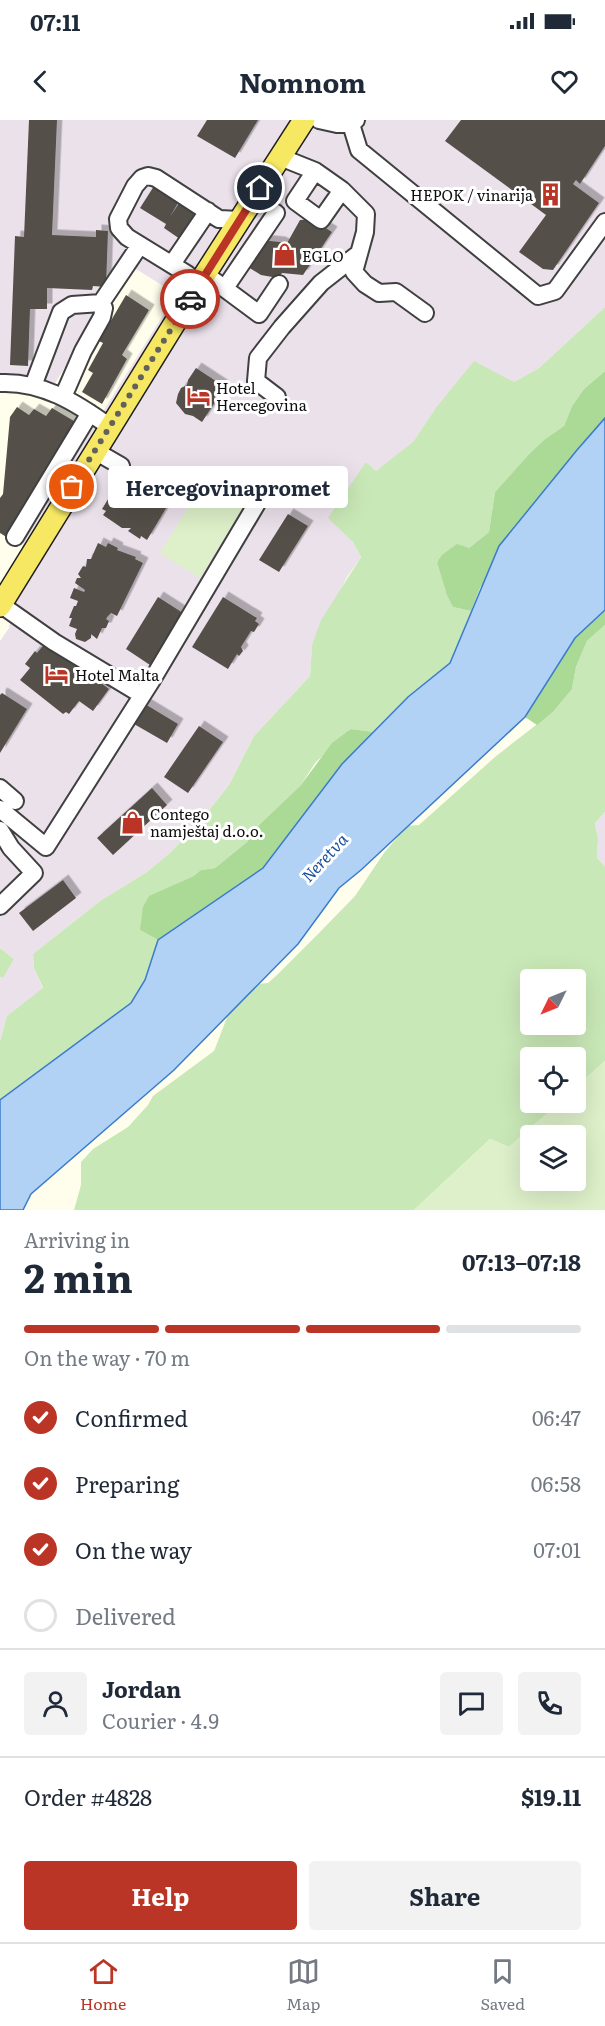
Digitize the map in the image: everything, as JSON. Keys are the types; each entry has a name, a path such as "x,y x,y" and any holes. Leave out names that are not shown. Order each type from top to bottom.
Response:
{"main road":[{"path":"0,605 201,280 304,120"},
{"path":"0,576 10,573 27,560"}],"lane":[{"path":"319,120 337,124 353,122 359,150 538,296 555,291 605,222"},
{"path":"280,157 315,171 342,190 366,214 365,232 354,272 364,284 379,293 396,292 425,313"},
{"path":"315,171 295,201 321,220 342,190"},
{"path":"240,220 219,219 156,178 148,176 142,178 135,186 118,219 119,228 127,237 187,274 225,288 259,314 279,284"},
{"path":"172,264 208,211"},
{"path":"225,288 276,213"},
{"path":"101,303 140,245"},
{"path":"277,397 256,381 258,358 321,283 358,254"},
{"path":"33,386 61,312 72,305 101,303"},
{"path":"63,397 83,351 102,317 104,308 101,303"},
{"path":"0,383 18,382 51,390 110,427"},
{"path":"15,537 90,413"},
{"path":"95,451 122,466"},
{"path":"0,788 7,805 46,847 142,695 272,478"},
{"path":"0,605 54,642 142,695"},
{"path":"0,830 11,848 34,873 0,906"}],"shaded area":[{"path":"0,120 605,120 605,307 539,368 514,382 435,409 413,442 393,459 376,471 366,462 353,542 361,557 347,577 312,645 310,676 254,736 229,785 202,819 171,852 147,872 100,901 33,954 34,968 43,989 7,1016 0,1041 0,977 2,978 14,959 0,948 0,641 9,628 24,539 176,294 128,264 51,390 0,383"},
{"path":"605,812 605,866 597,858 598,839 595,823"}],"green space":[{"path":"605,307 605,371 584,389 572,406 564,426 529,454 495,492 489,532 469,548 437,561 447,596 453,607 471,611 450,663 408,697 374,732 351,729 315,763 301,785 259,825 247,842 215,868 201,870 192,877 140,930 158,940 145,980 131,1003 0,1100 0,1041 7,1016 43,988 34,968 33,954 100,901 147,872 171,852 202,819 229,785 254,736 310,676 312,645 321,620 361,557 353,542 328,518 366,462 376,471 413,442 435,409 474,361 514,382 539,368"},
{"path":"605,371 605,418 577,450 480,588 471,611 453,607 447,596 437,562 442,555 457,544 469,548 489,532 495,492 529,454 564,426 572,406 584,389"},
{"path":"202,485 242,509 200,578 160,553"},
{"path":"605,610 605,625 587,641 576,667 572,689 554,711 537,725 525,717 575,638"},
{"path":"605,625 605,812 595,823 598,839 597,858 605,866 605,1061 586,1078 586,1047 520,1047 520,1113 548,1113 534,1125 520,1125 520,1137 509,1147 490,1139 414,1210 74,1210 81,1185 81,1162 93,1149 128,1127 153,1096 214,1051 228,1015 258,984 268,983 279,973 355,896 384,853 407,826 419,825 495,757 554,711 572,689 576,667 587,641"},
{"path":"351,729 374,732 342,764 263,868 158,940 140,930 143,907 149,896 192,877 201,870 215,868 247,842 259,825 301,785 332,743"},
{"path":"0,948 14,959 3,978 0,977"},
{"path":"605,1061 605,1210 414,1210 490,1139 509,1147 520,1137 520,1191 586,1191 586,1125 534,1125 548,1113 586,1113 586,1078"}],"water":[{"name":"Neretva","path":"605,418 605,610 575,638 525,717 339,888 298,944 174,1070 31,1194 23,1210 0,1210 0,1100 131,1003 145,980 158,940 263,868 342,764 408,697 450,663 499,546"}],"building":[{"path":"29,120 57,120 52,235 96,237 96,230 108,231 106,287 93,286 92,290 47,288 47,309 30,309 28,366 10,365 15,236 24,237"},
{"path":"207,120 258,120 235,158 197,136"},
{"name":"HEPOK / vinarija","path":"461,120 605,120 605,146 580,184 576,180 573,184 599,203 553,270 543,269 519,252 546,215 445,141"},
{"path":"154,186 179,201 170,217 181,200 211,219 193,248 164,228 166,224 140,208"},
{"name":"EGLO","path":"300,220 313,220 332,232 303,275 282,273 278,278 261,275 245,265 260,240 280,242 286,245"},
{"path":"126,295 149,310 122,355 127,359 102,404 82,392 93,373 88,370 103,343 99,341"},
{"name":"Hotel Hercegovina","path":"196,368 225,387 202,422 185,414 176,403 181,388 187,385"},
{"path":"17,407 29,415 34,409 46,416 52,408 74,421 74,426 56,452 58,454 8,538 0,533 0,498 3,494 10,417"},
{"path":"147,488 157,494 160,488 164,490 161,494 171,500 147,540 141,536 140,539 128,531 131,528 122,528 103,515 106,511 102,509 110,496 130,508 138,492 143,495"},
{"path":"288,514 308,526 279,572 259,560"},
{"path":"98,543 106,547 108,543 143,563 117,616 111,613 106,619 109,621 106,628 102,628 97,639 91,634 91,638 85,642 76,639 77,629 69,626 72,618 69,618 78,601 70,598 74,588 84,592 85,590 75,583 77,578 81,578 78,574 83,566 86,567 87,559 91,559"},
{"path":"158,597 183,613 150,665 126,649"},
{"path":"223,597 257,618 255,621 259,624 254,632 251,631 241,647 243,651 239,656 237,654 228,669 192,647"},
{"name":"Hotel Malta","path":"46,642 109,689 93,711 79,701 69,714 66,712 63,714 20,680 30,668 25,664"},
{"path":"2,693 27,709 0,753 0,695"},
{"path":"145,704 178,724 167,743 134,724"},
{"path":"199,726 223,742 188,793 164,777"},
{"name":"Contego namještaj d.o.o.","path":"152,788 167,805 113,855 97,838"},
{"path":"63,880 76,898 33,931 19,913"}],"way so far":[{"path":"72,487 190,299"}],"place":[{"name":"HEPOK / vinarija","path":"551,194"},
{"name":"EGLO","path":"284,255"},
{"name":"Hotel Hercegovina","path":"198,396"},
{"name":"Hercegovinapromet","path":"72,487"},
{"name":"Hotel Malta","path":"57,674"},
{"name":"Contego namještaj d.o.o.","path":"132,822"}],"route":[{"path":"190,299 260,188"}]}
